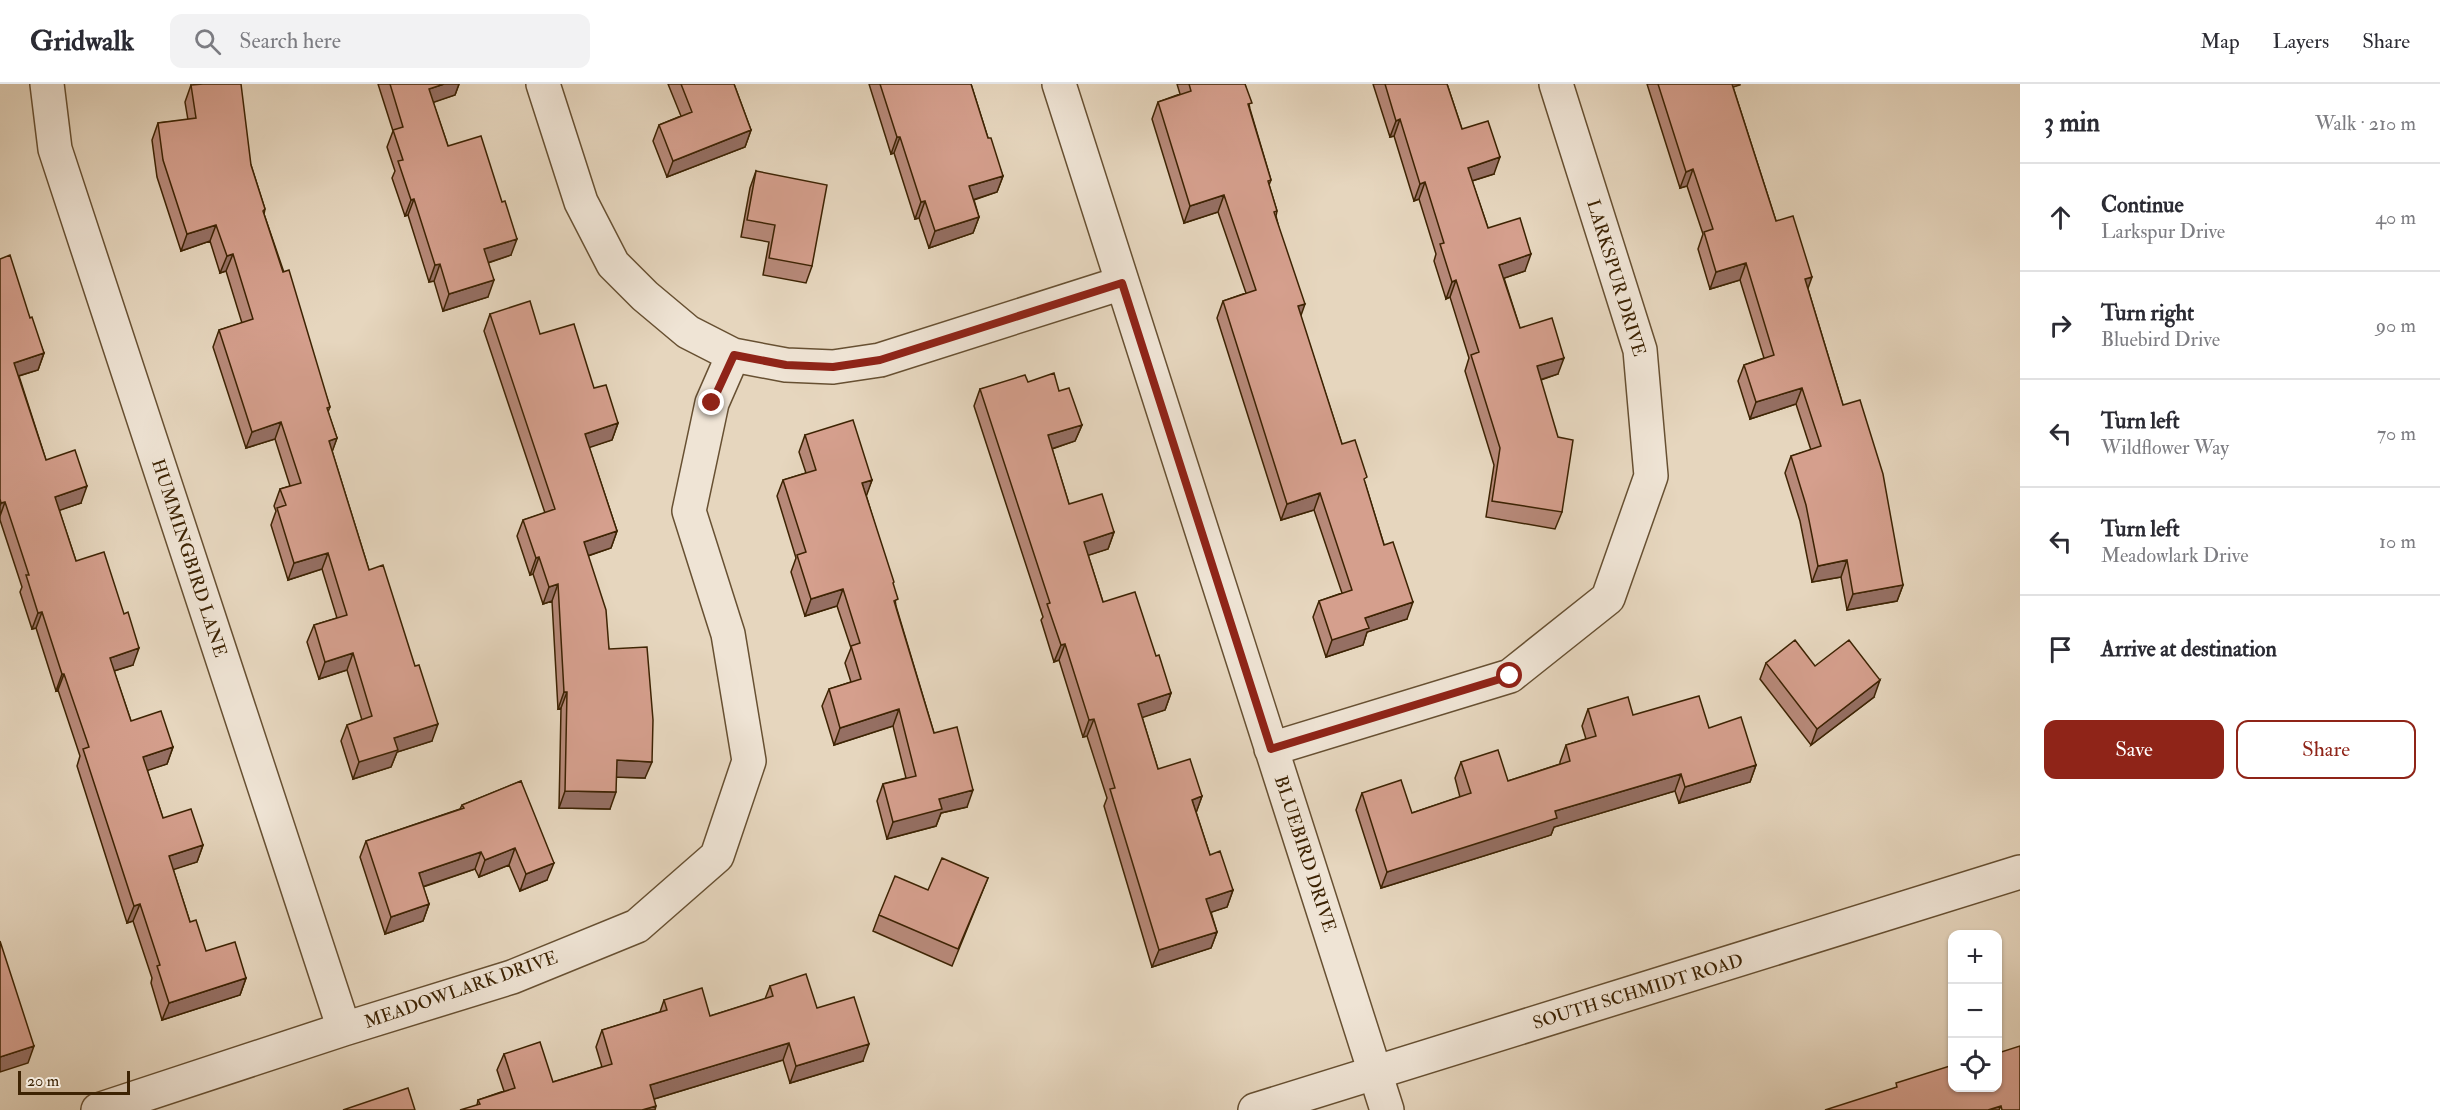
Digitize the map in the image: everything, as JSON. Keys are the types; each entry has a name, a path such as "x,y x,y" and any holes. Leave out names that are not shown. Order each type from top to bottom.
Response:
{"street":[{"name":"HUMMINGBIRD LANE","path":"47,84 55,150 344,1029"},
{"path":"543,84 581,202 613,264 645,296 688,332 734,355 786,365 833,367 880,360 1122,283"},
{"name":"BLUEBIRD DRIVE","path":"1059,84 1387,1110"},
{"name":"LARKSPUR DRIVE","path":"1271,749 1510,676 1608,598 1651,476 1640,350 1556,84"},
{"name":"MEADOWLARK DRIVE","path":"98,1110 344,1029 512,977 637,926 717,856 749,761 728,634 689,511 712,403 734,355"},
{"name":"SOUTH SCHMIDT ROAD","path":"1255,1110 2020,872"}],"building":[{"path":"241,84 251,165 283,272 289,270 330,407 327,408 337,438 329,441 369,570 383,565 415,666 419,665 438,724 394,738 398,750 359,762 347,725 372,716 353,653 325,662 314,625 347,615 328,553 294,563 277,508 286,505 280,489 301,483 281,422 252,432 219,330 253,319 233,254 227,256 216,225 187,234 163,160 158,123 196,118 191,85"},
{"path":"390,84 444,84 429,89 448,146 481,136 502,202 505,201 517,239 484,249 494,280 449,294 440,264 435,265 414,199 411,200 398,161 403,160 393,130 403,127"},
{"path":"681,84 734,84 751,130 673,161 659,125 692,112"},
{"path":"880,84 971,84 1003,176 969,186 979,217 935,231 925,201 921,202"},
{"path":"1189,84 1245,84 1252,103 1248,104 1271,180 1268,181 1277,211 1274,212 1305,304 1298,306 1342,444 1355,440 1384,545 1393,542 1413,602 1365,618 1369,628 1332,640 1319,601 1352,590 1320,493 1287,504 1223,301 1256,290 1224,195 1190,206 1158,102 1191,91"},
{"path":"1385,84 1447,84 1462,129 1488,121 1500,157 1468,168 1488,228 1520,218 1531,254 1499,265 1520,328 1552,318 1564,358 1537,366 1558,437 1573,440 1562,512 1492,501 1500,448 1471,355 1479,352 1456,280 1452,282 1440,244 1444,243 1425,182 1420,184 1400,119 1396,121"},
{"path":"1658,84 1732,84 1776,221 1793,216 1812,277 1805,279 1843,405 1860,400 1883,474 1903,585 1853,594 1847,560 1818,566 1806,505 1791,456 1821,446 1802,388 1756,402 1744,365 1774,355 1746,263 1716,272 1704,232 1713,229 1693,169 1686,172"},
{"path":"756,171 827,185 812,266 769,258 775,225 747,220"},
{"path":"10,255 44,353 14,363 46,460 75,450 87,486 55,497 76,561 104,552 124,614 128,612 139,648 110,658 131,721 161,711 173,747 143,757 163,818 191,809 203,845 169,856 190,922 196,920 206,951 235,942 246,978 169,1003 157,966 160,965 140,904 134,906 83,749 89,747 42,612 38,613 26,575 29,575 5,502 1,503 0,499 0,259"},
{"path":"530,301 540,334 574,324 594,388 606,385 618,423 585,434 617,531 584,542 606,610 609,649 647,647 653,720 652,762 617,760 616,792 565,791 567,692 564,692 558,584 549,587 523,520 555,509 490,314"},
{"path":"1054,373 1059,391 1069,388 1082,425 1048,435 1069,504 1102,494 1114,532 1084,542 1103,602 1135,592 1171,693 1138,704 1158,769 1190,759 1202,796 1192,800 1210,855 1220,851 1233,890 1206,899 1217,932 1159,950 1110,789 1115,788 1094,719 1089,720 1065,644 1061,645 1047,604 1050,603 980,389 1025,375 1028,382"},
{"path":"853,420 872,480 862,483 894,582 898,599 894,601 934,733 957,727 973,790 939,799 942,809 893,822 883,784 916,776 899,709 840,728 829,689 861,679 851,646 860,643 843,589 811,599 797,555 806,552 783,480 816,470 805,435"},
{"path":"1795,640 1815,666 1849,640 1880,680 1817,729 1766,663"},
{"path":"1699,696 1709,728 1741,717 1756,765 1685,787 1681,774 1555,811 1557,818 1387,872 1362,793 1401,780 1412,813 1471,793 1461,762 1498,750 1508,781 1570,761 1566,745 1596,736 1588,709 1628,697 1633,715"},
{"path":"521,781 554,863 526,874 515,848 485,860 481,852 419,873 429,904 391,917 366,841 464,808 462,805"},
{"path":"942,858 988,878 958,949 879,915 895,876 928,890"},
{"path":"0,941 34,1046 0,1057"},
{"path":"806,974 817,1008 854,997 869,1044 796,1066 789,1043 650,1085 656,1106 642,1110 460,1110 480,1104 478,1100 515,1088 504,1054 540,1042 553,1082 612,1064 602,1030 667,1010 664,1000 702,988 710,1016 773,996 770,986"},
{"path":"2020,1046 2020,1110 2002,1110 2001,1106 1988,1110 1825,1110 1897,1087 1896,1083 1948,1067 1948,1092 2002,1092 2002,1052"},
{"path":"408,1088 415,1110 343,1110"}],"route":[{"path":"712,403 734,355 786,365 833,367 880,360 1122,283 1271,749 1510,676"}]}
